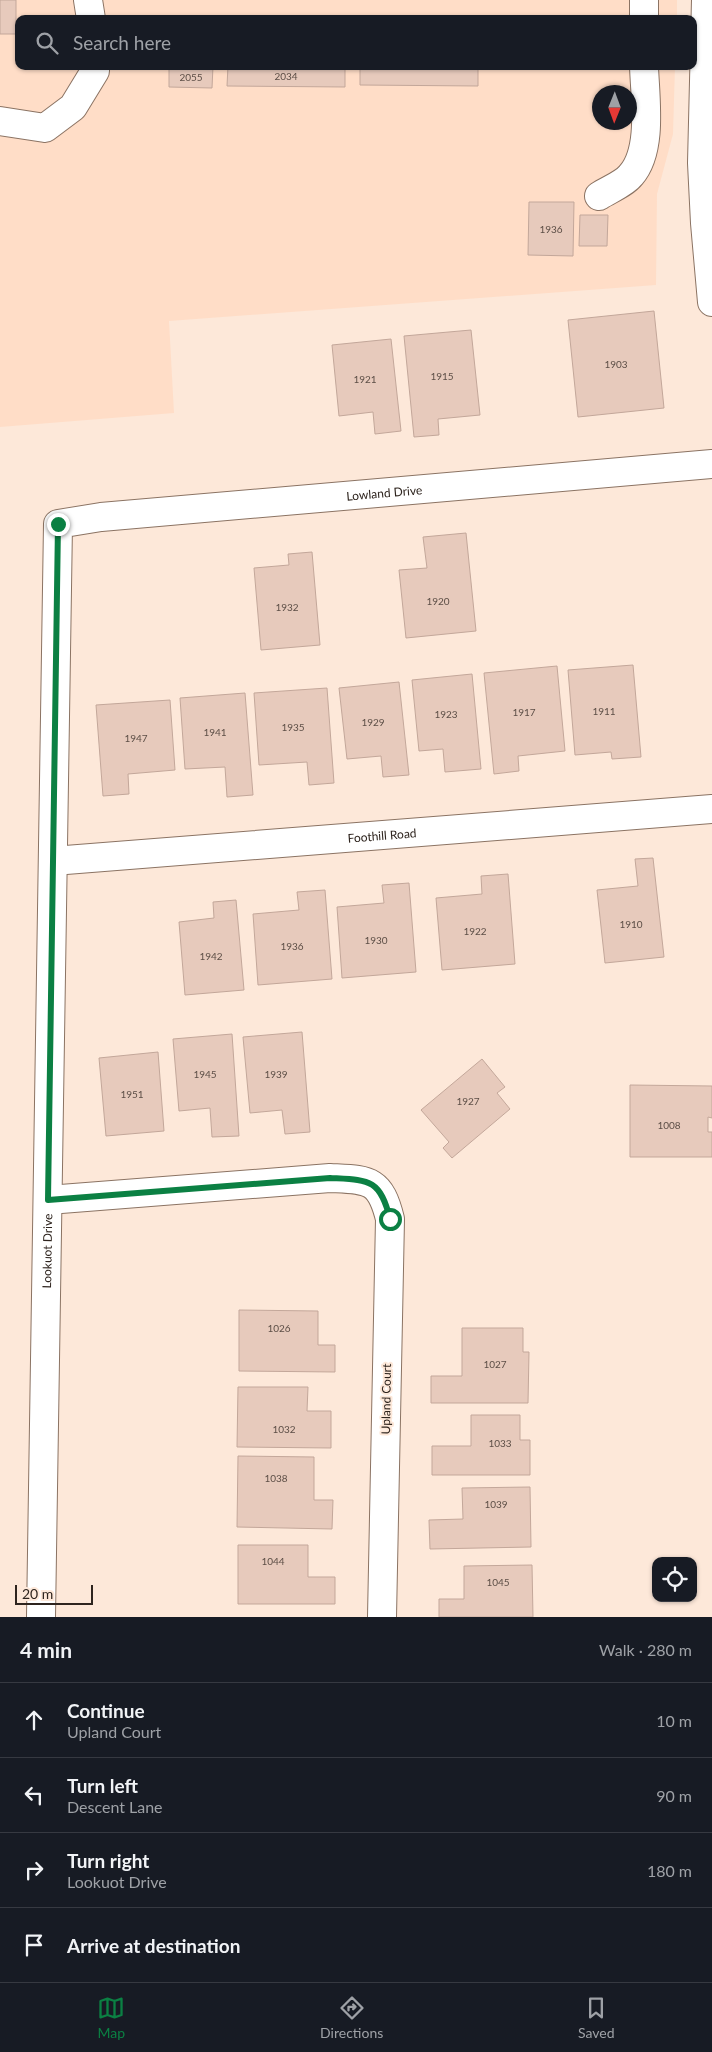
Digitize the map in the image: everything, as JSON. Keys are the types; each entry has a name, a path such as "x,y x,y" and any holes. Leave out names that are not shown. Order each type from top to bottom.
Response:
{"street":[{"path":"88,0 90,15"},
{"path":"644,0 644,15"},
{"path":"706,0 702,163 712,302"},
{"path":"0,121 45,128 73,107 94,70"},
{"path":"599,196 630,176 640,160 645,142 644,70"},
{"name":"Lowland Drive","path":"58,524 101,517 712,464"},
{"name":"Lookuot Drive","path":"42,1617 58,524"},
{"name":"Foothill Road","path":"53,861 712,809"},
{"name":"Upland Court","path":"48,1200 330,1178 358,1180 374,1186 385,1199 390,1219 382,1617"}],"shaded area":[{"path":"0,0 677,0 677,15 15,15 15,70 675,70 673,134 657,194 656,285 169,321 174,413 0,427"}],"building":[{"path":"0,0 16,0 15,34 0,34"},
{"path":"169,70 213,70 212,88 169,87"},
{"path":"228,70 345,70 345,87 227,86"},
{"path":"360,70 478,70 478,86 360,85"},
{"path":"529,202 574,202 573,256 528,255"},
{"path":"580,215 608,215 607,246 579,246"},
{"path":"654,311 664,408 578,417 568,320"},
{"path":"471,330 480,415 438,419 439,435 414,437 404,336"},
{"path":"391,339 401,431 375,434 373,412 339,416 332,345"},
{"path":"466,533 476,631 406,638 399,570 427,568 423,537"},
{"path":"312,552 320,645 261,650 254,568 289,565 288,554"},
{"path":"633,665 641,757 612,759 611,752 575,755 568,670"},
{"path":"557,666 565,751 518,756 519,771 494,774 484,673"},
{"path":"472,674 481,769 445,772 443,749 419,751 412,680"},
{"path":"399,682 409,775 383,777 381,756 347,759 339,688"},
{"path":"327,688 334,783 309,785 307,762 259,765 254,693"},
{"path":"245,693 253,795 227,797 225,767 185,769 180,698"},
{"path":"170,700 175,770 128,774 129,794 103,796 96,705"},
{"path":"653,858 664,957 605,963 597,890 638,886 635,859"},
{"path":"508,874 515,964 442,970 436,898 482,894 481,876"},
{"path":"409,883 416,972 342,978 337,907 384,903 382,885"},
{"path":"325,890 332,979 258,985 253,914 299,910 297,892"},
{"path":"236,900 244,990 185,995 179,922 214,918 213,902"},
{"path":"302,1032 310,1132 285,1134 282,1110 250,1113 243,1037"},
{"path":"232,1034 239,1136 212,1137 210,1108 179,1111 173,1039"},
{"path":"158,1052 164,1131 106,1136 99,1058"},
{"path":"482,1059 505,1087 497,1093 510,1109 452,1158 443,1148 449,1142 421,1110"},
{"path":"630,1085 712,1086 712,1118 708,1117 708,1132 712,1132 712,1157 630,1157"},
{"path":"239,1310 318,1311 318,1345 335,1345 335,1372 239,1371"},
{"path":"462,1328 523,1328 523,1352 529,1352 528,1403 431,1403 431,1376 462,1376"},
{"path":"238,1387 308,1387 307,1411 331,1411 331,1448 237,1447"},
{"path":"471,1415 520,1415 520,1440 530,1440 530,1475 432,1475 432,1446 471,1446"},
{"path":"238,1456 314,1457 314,1500 333,1500 332,1529 237,1527"},
{"path":"530,1487 531,1547 430,1549 429,1520 463,1519 462,1488"},
{"path":"238,1545 308,1545 308,1577 335,1577 335,1604 238,1604"},
{"path":"532,1565 533,1617 439,1617 439,1599 464,1599 464,1566"}],"route":[{"path":"58,524 48,1200 330,1178 358,1180 374,1186 385,1199 390,1219"}]}
